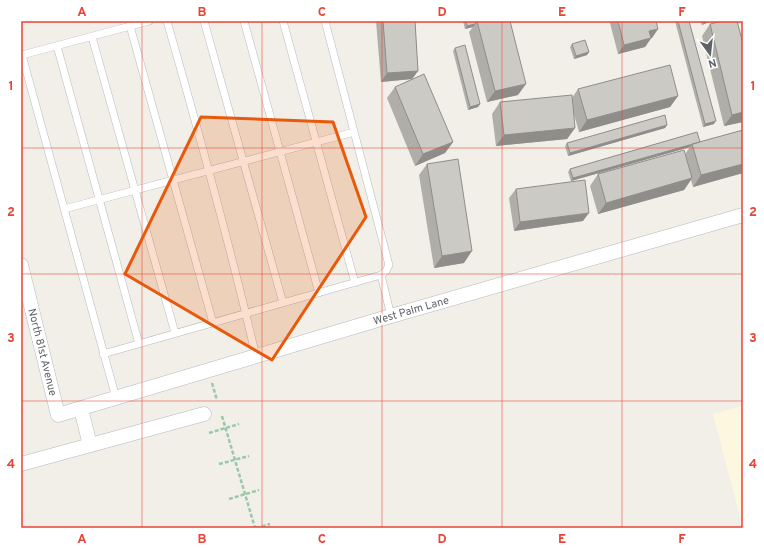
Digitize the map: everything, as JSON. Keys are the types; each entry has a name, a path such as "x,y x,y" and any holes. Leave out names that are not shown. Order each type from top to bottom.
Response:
{"street":[{"name":"West Palm Lane","path":"81,409 391,316 743,215"},
{"name":"North 81st Avenue","path":"21,265 58,415 81,409"},
{"path":"81,409 90,445"},
{"path":"21,464 204,414"}],"lane":[{"path":"116,398 22,56 149,21"},
{"path":"168,21 247,313 256,357"},
{"path":"204,21 283,303"},
{"path":"244,21 319,293"},
{"path":"283,21 355,283"},
{"path":"103,354 355,283 386,272 389,265 325,21"},
{"path":"130,26 213,323"},
{"path":"92,37 175,333"},
{"path":"57,46 139,344"},
{"path":"64,209 354,132"},
{"path":"381,275 391,316"}],"path":[{"path":"212,383 217,400"},
{"path":"222,416 255,528 270,524"},
{"path":"209,433 239,424"},
{"path":"219,464 249,456"},
{"path":"229,499 259,490"}],"highlighted area":[{"path":"201,117 333,122 366,217 272,360 125,274"}],"shaded area":[{"path":"743,406 743,528 713,414"}],"building":[{"path":"383,21 415,21 418,71 387,73"},
{"path":"466,21 477,21 475,24 467,26"},
{"path":"477,21 510,21 526,84 495,91"},
{"path":"618,21 656,21 658,29 649,31 651,38 624,45"},
{"path":"678,21 689,21 716,121 705,124"},
{"path":"723,21 737,21 743,44 743,112 732,115 710,24"},
{"path":"585,40 589,52 576,56 572,44"},
{"path":"465,45 480,104 470,107 455,48"},
{"path":"670,65 678,96 587,120 578,89"},
{"path":"424,74 453,142 423,154 395,87"},
{"path":"572,95 575,128 504,135 500,102"},
{"path":"665,115 667,125 570,153 567,143"},
{"path":"743,130 743,164 701,175 692,144"},
{"path":"697,132 700,142 573,178 570,169"},
{"path":"684,150 692,178 606,203 598,174"},
{"path":"458,159 472,251 442,256 427,164"},
{"path":"585,180 589,213 520,222 516,189"}]}
